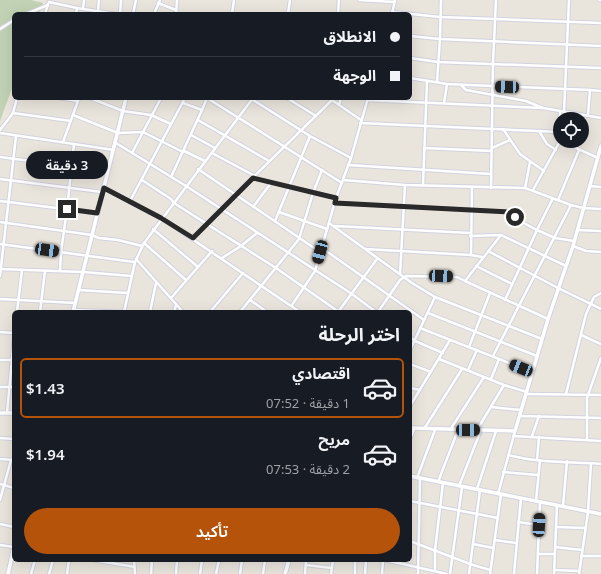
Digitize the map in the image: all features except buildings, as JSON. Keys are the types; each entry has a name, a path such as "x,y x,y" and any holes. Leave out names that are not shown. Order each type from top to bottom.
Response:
{"street":[{"path":"83,9 84,0"},
{"path":"30,12 49,2 98,11 99,0"},
{"path":"120,12 121,0"},
{"path":"133,12 136,0"},
{"path":"155,12 159,2 176,10 177,0"},
{"path":"232,12 234,0"},
{"path":"288,12 290,0"},
{"path":"338,12 339,0"},
{"path":"359,0 395,1 392,12"},
{"path":"437,82 441,0"},
{"path":"491,188 493,64 496,0"},
{"path":"382,100 478,106 493,105 543,108 564,112 569,0"},
{"path":"46,12 49,2"},
{"path":"76,12 77,8"},
{"path":"412,15 601,23"},
{"path":"0,29 12,21"},
{"path":"412,36 440,39 601,46"},
{"path":"412,58 438,62 601,68"},
{"path":"412,78 446,84 601,91"},
{"path":"422,185 427,81"},
{"path":"444,104 446,84"},
{"path":"461,84 466,90 526,101 543,108"},
{"path":"588,112 590,90"},
{"path":"16,100 12,113 0,132 16,136 114,150"},
{"path":"64,142 78,100"},
{"path":"95,100 123,111 151,115 171,124"},
{"path":"73,310 126,100"},
{"path":"132,153 151,115 161,100"},
{"path":"130,201 184,100"},
{"path":"171,177 184,152 206,100"},
{"path":"210,100 284,147 343,182 526,188 571,205 583,208 601,209"},
{"path":"124,310 135,260 143,244 198,169 239,118 251,100"},
{"path":"255,100 310,136 351,158"},
{"path":"291,100 316,116"},
{"path":"193,238 332,100 360,121 553,132"},
{"path":"339,105 340,100"},
{"path":"292,305 315,270 336,198 351,158 360,121 368,100"},
{"path":"183,103 202,110"},
{"path":"12,113 71,121"},
{"path":"73,115 118,132 143,132 205,161"},
{"path":"589,115 601,118"},
{"path":"198,120 269,161"},
{"path":"503,129 520,154 544,170"},
{"path":"533,190 556,150 548,145 539,131"},
{"path":"191,135 215,148"},
{"path":"0,276 2,244 6,223 16,136"},
{"path":"275,221 310,136"},
{"path":"424,148 492,150 510,140"},
{"path":"116,143 186,186 374,310"},
{"path":"60,271 74,144"},
{"path":"490,574 500,494 508,455 548,319 578,230 601,146"},
{"path":"575,148 598,158"},
{"path":"558,200 579,150"},
{"path":"212,153 254,177 272,183 336,198"},
{"path":"0,157 108,171"},
{"path":"526,188 530,162"},
{"path":"596,164 601,165"},
{"path":"348,165 492,174"},
{"path":"198,169 320,252"},
{"path":"242,310 299,239 313,193 322,170"},
{"path":"0,179 69,188 103,190 130,201 193,238 292,305 297,310"},
{"path":"142,180 171,199 174,203 276,268 336,310"},
{"path":"254,207 272,183"},
{"path":"400,274 405,185"},
{"path":"589,186 601,187"},
{"path":"471,255 470,234 472,187"},
{"path":"505,300 553,198"},
{"path":"0,200 97,213"},
{"path":"335,203 510,212 518,220 537,230 555,238 574,241"},
{"path":"493,356 536,276 571,205"},
{"path":"279,212 327,229"},
{"path":"0,222 143,244 186,280"},
{"path":"329,223 377,259 435,297 542,339"},
{"path":"333,226 501,235 566,266"},
{"path":"153,230 198,267"},
{"path":"578,230 601,231"},
{"path":"222,258 241,246 257,233"},
{"path":"465,281 501,235"},
{"path":"2,244 86,256 135,260 181,310"},
{"path":"573,246 586,251 601,252"},
{"path":"322,248 409,310"},
{"path":"365,249 483,257"},
{"path":"488,251 601,309"},
{"path":"171,298 212,252"},
{"path":"340,310 377,259"},
{"path":"476,266 512,284"},
{"path":"0,269 83,272 132,276"},
{"path":"17,310 22,270"},
{"path":"40,310 45,270"},
{"path":"212,310 243,273"},
{"path":"378,310 404,277 409,275 457,277 548,319"},
{"path":"150,310 156,282"},
{"path":"78,290 128,293"},
{"path":"469,347 490,292"},
{"path":"566,394 590,304 594,297 601,294"},
{"path":"412,346 435,297"},
{"path":"0,299 75,303"},
{"path":"250,300 264,310"},
{"path":"174,310 176,304"},
{"path":"412,312 424,320"},
{"path":"428,313 537,356"},
{"path":"420,328 532,372"},
{"path":"0,332 12,333"},
{"path":"581,336 601,344"},
{"path":"412,339 442,353"},
{"path":"412,403 450,340"},
{"path":"468,370 477,350"},
{"path":"587,440 588,418 586,404 601,358"},
{"path":"439,359 526,393 601,395"},
{"path":"491,379 499,359"},
{"path":"0,360 12,360"},
{"path":"412,365 431,372"},
{"path":"7,413 12,367"},
{"path":"424,429 462,369"},
{"path":"450,430 484,377"},
{"path":"450,574 461,486 479,430 504,384"},
{"path":"0,387 9,387"},
{"path":"412,388 420,390"},
{"path":"491,407 521,410"},
{"path":"0,413 12,413"},
{"path":"519,416 601,418"},
{"path":"532,436 539,416"},
{"path":"412,428 435,430 515,431"},
{"path":"418,574 418,478 435,430"},
{"path":"438,482 458,430"},
{"path":"469,574 477,514 478,490 496,431"},
{"path":"513,436 601,441"},
{"path":"536,501 539,437"},
{"path":"0,438 12,439"},
{"path":"508,455 538,460 601,464"},
{"path":"0,459 12,460"},
{"path":"563,507 567,462"},
{"path":"0,500 12,463"},
{"path":"554,570 579,572 588,512 591,463"},
{"path":"504,472 538,475"},
{"path":"412,476 601,514"},
{"path":"435,571 435,550 443,483"},
{"path":"0,484 12,487"},
{"path":"514,574 521,498"},
{"path":"412,501 498,518"},
{"path":"537,574 540,502"},
{"path":"554,574 557,506"},
{"path":"518,522 539,525"},
{"path":"0,524 12,527"},
{"path":"556,527 585,528"},
{"path":"494,540 516,543"},
{"path":"412,542 490,570"},
{"path":"473,544 493,548"},
{"path":"0,545 12,547"},
{"path":"555,547 582,550"},
{"path":"538,554 555,554"},
{"path":"8,574 12,556"},
{"path":"581,556 601,556"},
{"path":"31,574 34,562"},
{"path":"49,574 52,562"},
{"path":"67,574 69,562"},
{"path":"108,562 135,566"},
{"path":"134,562 135,574"},
{"path":"151,574 152,562"},
{"path":"176,574 177,562"},
{"path":"200,574 202,562"},
{"path":"216,574 219,562"},
{"path":"240,574 242,562"},
{"path":"263,574 265,562"},
{"path":"285,574 288,562"},
{"path":"331,574 333,562"},
{"path":"354,574 355,562"},
{"path":"365,574 366,562"},
{"path":"382,574 384,562"},
{"path":"394,562 447,574"},
{"path":"306,574 306,565 332,568"}],"green space":[{"path":"0,0 31,0 43,3 40,12 12,12 12,88 0,121"}],"route":[{"path":"67,209 97,213 104,188 161,218 193,238 253,178 336,198 335,203 510,212 515,217"}]}
